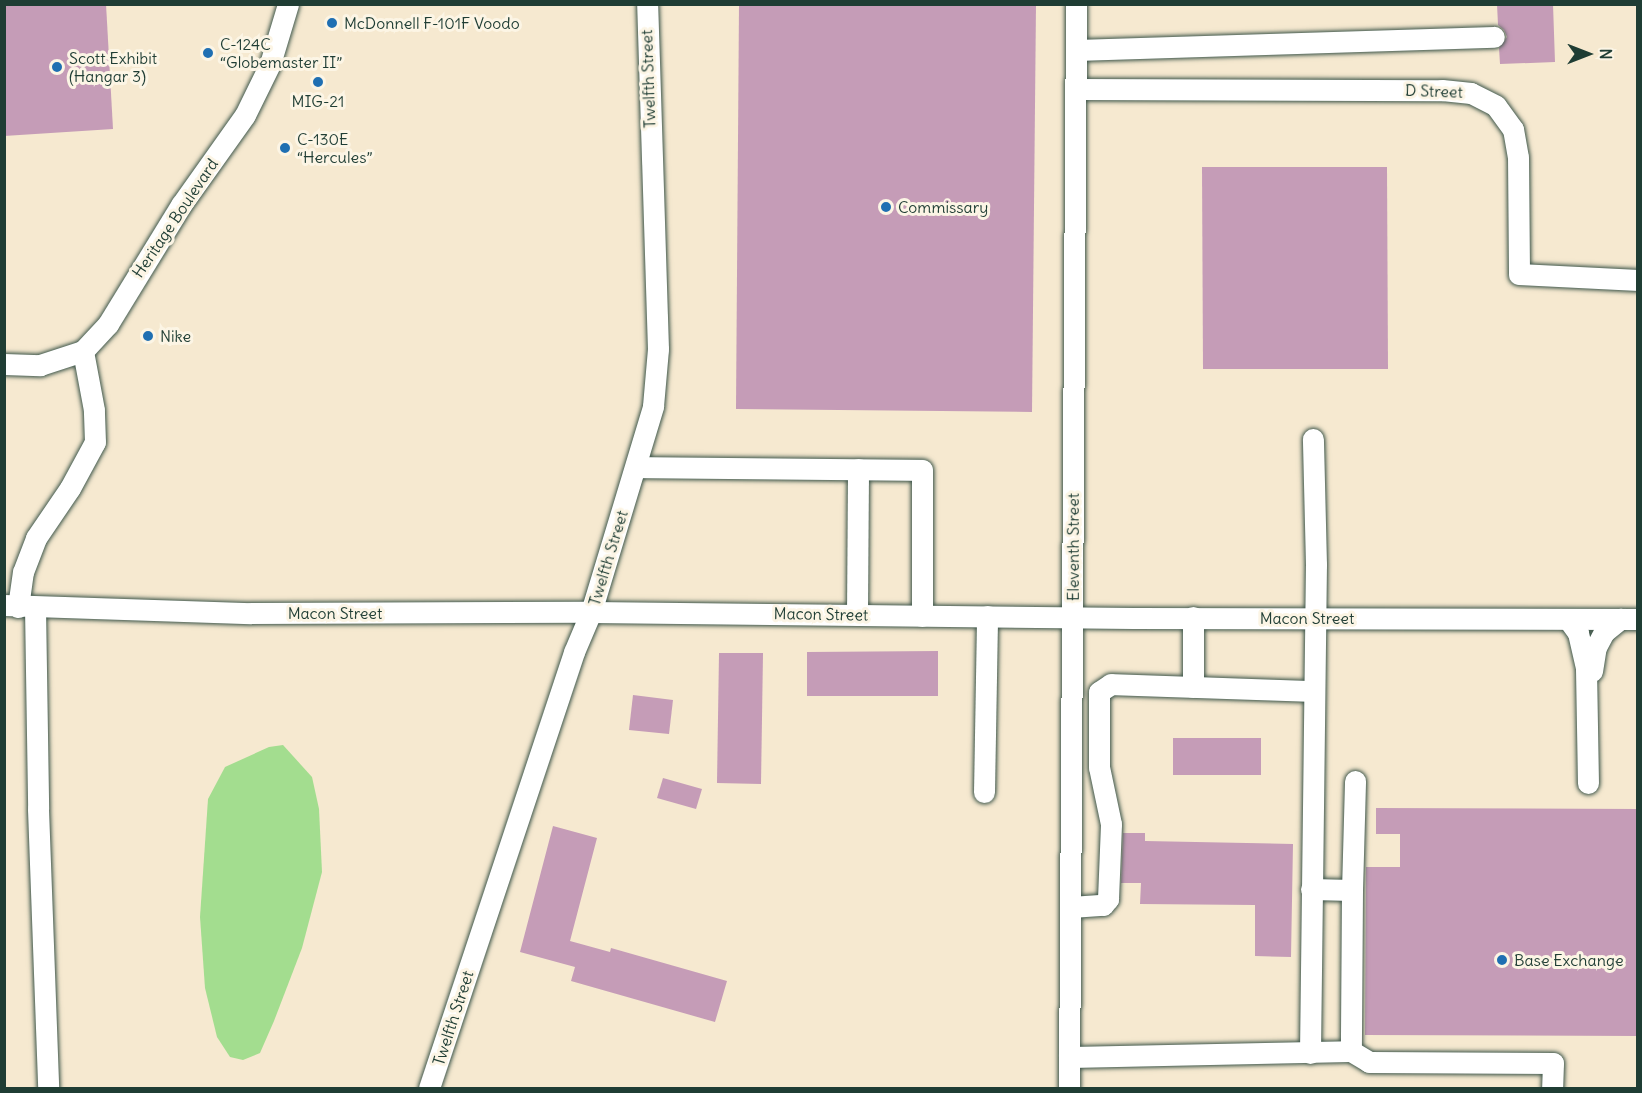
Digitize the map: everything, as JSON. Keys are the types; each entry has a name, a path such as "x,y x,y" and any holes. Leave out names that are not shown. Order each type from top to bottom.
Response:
{"street":[{"name":"Heritage Boulevard","path":"4,364 40,365 83,351 108,324 181,205 245,115 270,64 288,4"},
{"name":"Twelfth Street","path":"429,1089 574,652 591,612 653,406 658,349 647,4"},
{"name":"Eleventh Street","path":"1068,1089 1076,4"},
{"path":"1076,50 1494,37"},
{"name":"D Street","path":"1076,89 1430,90 1471,93 1496,106 1513,129 1518,157 1519,274 1638,280"},
{"path":"48,1089 38,809 19,606 23,572 36,538 70,488 95,442 94,410 83,351"},
{"path":"1310,1053 1312,692 1316,565 1313,440"},
{"path":"636,467 922,470 922,616"},
{"path":"857,615 858,470"},
{"name":"Macon Street","path":"19,606 251,613 591,612 1073,618 1629,619"},
{"path":"984,792 987,616"},
{"path":"1193,617 1193,687"},
{"path":"1568,619 1578,633 1584,649 1588,713 1588,783"},
{"path":"1588,713 1596,647 1605,632 1629,619"},
{"path":"1071,907 1103,905 1108,899 1111,824 1099,767 1099,692 1111,684 1312,692"},
{"path":"1351,1051 1355,781"},
{"path":"1311,888 1352,890"},
{"path":"1069,1057 1351,1051 1368,1062 1553,1063 1552,1089"}],"green space":[{"path":"283,745 312,777 319,809 322,872 302,948 274,1021 260,1053 243,1060 230,1057 217,1037 205,988 200,917 208,799 225,767 269,747"}],"building":[{"name":"Scott Exhibit (Hangar 3)","path":"4,4 106,4 113,129 4,136"},
{"name":"Commissary","path":"739,4 1036,4 1032,412 736,409"},
{"path":"1497,4 1553,4 1555,62 1500,64 1499,48 1507,37 1498,25"},
{"path":"1202,167 1387,167 1388,369 1203,369"},
{"path":"938,651 938,696 807,696 807,652"},
{"path":"719,653 763,653 761,784 717,783"},
{"path":"633,695 673,700 669,734 629,730"},
{"path":"1173,738 1261,738 1261,775 1173,775"},
{"path":"663,778 702,789 696,809 657,798"},
{"name":"Base Exchange","path":"1376,808 1638,809 1638,1036 1365,1035 1366,867 1400,867 1400,834 1376,834"},
{"path":"553,826 597,838 570,941 610,952 611,948 727,981 715,1022 571,981 575,967 520,952"},
{"path":"1123,833 1145,833 1145,841 1293,844 1291,957 1255,956 1255,905 1140,904 1141,883 1121,883"}],"place":[{"name":"McDonnell F-101F Voodo","path":"332,23"},
{"name":"C-124C “Globemaster II”","path":"208,53"},
{"name":"Scott Exhibit (Hangar 3)","path":"57,67"},
{"name":"MIG-21","path":"318,82"},
{"name":"C-130E “Hercules”","path":"285,148"},
{"name":"Commissary","path":"886,207"},
{"name":"Nike","path":"148,336"},
{"name":"Base Exchange","path":"1502,960"}]}
